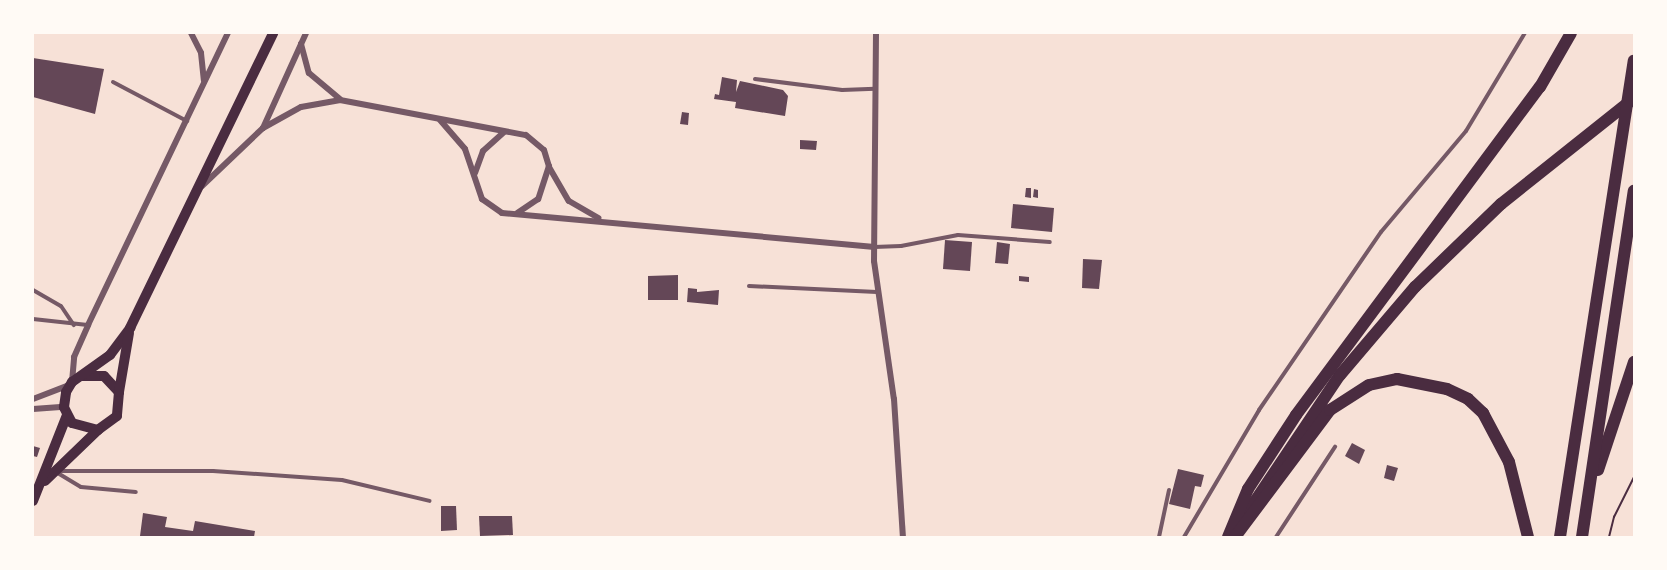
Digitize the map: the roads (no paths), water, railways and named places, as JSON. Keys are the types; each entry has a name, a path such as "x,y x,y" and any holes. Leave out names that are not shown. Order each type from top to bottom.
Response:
{"main road":[{"path":"33,501 41,486 65,411 71,383 110,355 130,328 273,33"},
{"path":"1232,537 1248,489 1296,415 1540,87 1571,33"},
{"path":"1560,537 1634,61"},
{"path":"1232,537 1287,449 1376,330 1467,235 1577,142 1634,99"},
{"path":"1582,537 1634,191"},
{"path":"41,486 98,430 117,416 130,328"},
{"path":"1584,520 1634,362"},
{"path":"82,376 104,376 119,392"},
{"path":"1232,537 1330,410 1362,388 1397,379 1447,389 1478,408 1509,462 1528,537"},
{"path":"65,411 80,428 98,430"}],"street":[{"path":"190,33 201,53 204,83"},
{"path":"33,399 71,383 74,357 88,325 188,121 228,33"},
{"path":"263,128 306,33"},
{"path":"876,33 874,247 877,292 894,399 903,537"},
{"path":"301,44 309,73 340,99"},
{"path":"189,203 204,183 263,128 307,105 340,99 505,132 534,140 544,150 549,166 575,207 613,221"},
{"path":"440,120 465,149 474,180 486,204 508,214 613,221 874,247"},
{"path":"474,180 483,151 505,132"},
{"path":"508,214 535,203 545,185 549,166"},
{"path":"33,409 65,411"}],"lane":[{"path":"1184,537 1248,426 1381,232 1466,131 1525,33"},
{"path":"755,79 842,90 875,89"},
{"path":"113,82 188,121"},
{"path":"874,247 900,246 958,234 1050,242"},
{"path":"749,286 877,292"},
{"path":"33,290 61,306 74,325"},
{"path":"33,319 88,325"},
{"path":"1276,537 1335,447"},
{"path":"56,471 81,487 136,492"},
{"path":"56,471 213,471 342,480 430,501"},
{"path":"1159,537 1169,490"}]}
